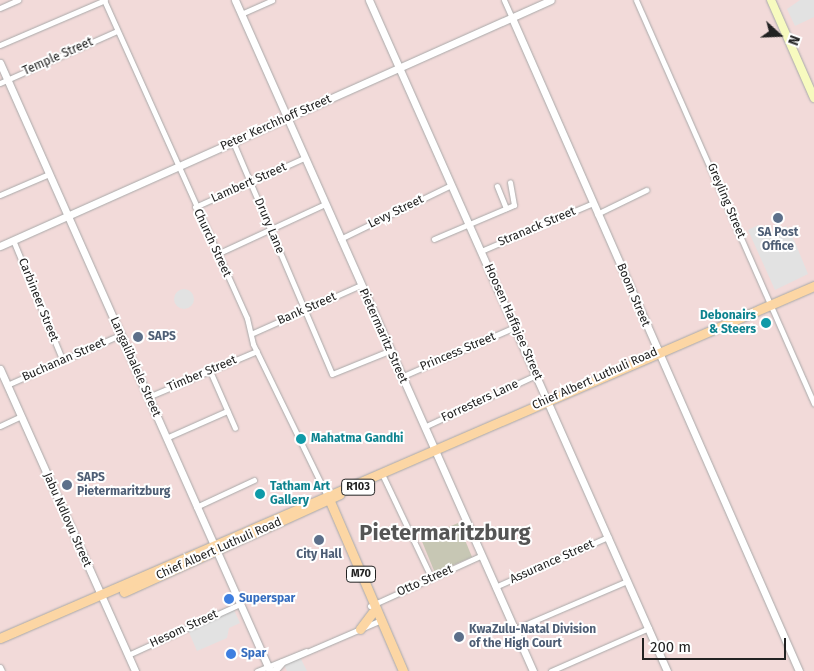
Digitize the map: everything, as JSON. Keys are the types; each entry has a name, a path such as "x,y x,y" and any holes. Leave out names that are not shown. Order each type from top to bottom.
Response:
{"main road":[{"path":"771,0 814,98"},
{"name":"Chief Albert Luthuli Road","path":"772,303 814,280"},
{"name":"Chief Albert Luthuli Road","path":"0,644 547,400 814,286"},
{"name":"Chief Albert Luthuli Road","path":"323,499 383,476 435,450"},
{"name":"Church Street","path":"323,499 372,608"},
{"name":"Church Street","path":"323,499 372,608 403,671"},
{"name":"Chief Albert Luthuli Road","path":"0,638 102,599"},
{"path":"360,629 372,608"},
{"name":"Church Street","path":"379,622 398,671"}],"street":[{"path":"0,8 18,0"},
{"path":"0,45 104,0"},
{"name":"Church Street","path":"104,0 176,168 253,333 257,351 319,484 323,499"},
{"name":"Pietermaritz Street","path":"235,0 389,352 435,450 480,556 533,671"},
{"path":"241,14 272,0"},
{"name":"Hoosen Haffajee Street","path":"369,0 667,671"},
{"name":"Boom Street","path":"504,0 657,352 799,671"},
{"name":"Peter Kerchhoff Street","path":"0,246 551,0"},
{"name":"Greyling Street","path":"636,0 772,303 814,403"},
{"name":"Temple Street","path":"4,81 117,31"},
{"name":"Langalibalele Street","path":"0,63 4,81 68,216 269,668"},
{"name":"Drury Lane","path":"233,142 305,310 308,325 334,375 389,352"},
{"name":"Lambert Street","path":"195,207 304,158"},
{"path":"0,195 49,174"},
{"path":"434,239 516,202 510,182"},
{"name":"Levy Street","path":"340,239 452,185"},
{"path":"497,186 506,208"},
{"path":"598,214 646,190"},
{"name":"Stranack Street","path":"481,251 593,203"},
{"path":"217,254 324,204"},
{"name":"Carbineer Street","path":"13,240 62,359"},
{"name":"Bank Street","path":"253,333 361,285"},
{"name":"Princess Street","path":"401,377 515,327"},
{"name":"Buchanan Street","path":"7,385 62,359 120,335"},
{"name":"Timber Street","path":"148,397 257,351"},
{"name":"Jabu Ndlovu Street","path":"0,369 135,671"},
{"path":"210,371 234,428"},
{"name":"Forresters Lane","path":"424,427 536,375"},
{"path":"166,438 227,411"},
{"path":"0,426 21,416"},
{"path":"383,476 431,577"},
{"path":"196,507 254,480"},
{"name":"Assurance Street","path":"495,587 608,538"},
{"name":"Otto Street","path":"372,608 431,577 480,556"},
{"path":"514,629 628,580"},
{"name":"Hesom Street","path":"128,655 240,604"},
{"path":"269,668 379,622"},
{"path":"551,671 648,628"},
{"path":"257,671 269,668 306,651"},
{"path":"0,667 2,671"}],"shaded area":[{"path":"0,0 814,0 814,671 0,671"},
{"path":"800,0 814,0 814,17 795,26 787,9"},
{"path":"758,225 763,236 786,226 790,230 808,274 775,290 748,230"},
{"path":"184,289 191,292 194,299 191,306 184,309 177,306 174,299 177,292"},
{"path":"458,523 472,557 435,573 421,539"},
{"path":"234,610 240,623 229,628 227,638 197,651 188,630"},
{"path":"300,657 307,671 287,671 284,665"}],"place":[{"name":"SA Post Office","path":"778,218"},
{"name":"Debonairs & Steers","path":"766,323"},
{"name":"SAPS","path":"138,337"},
{"name":"Mahatma Gandhi","path":"301,439"},
{"name":"SAPS Pietermaritzburg","path":"67,485"},
{"name":"Tatham Art Gallery","path":"260,494"},
{"name":"City Hall","path":"319,540"},
{"name":"Superspar","path":"229,599"},
{"name":"KwaZulu-Natal Division of the High Court","path":"459,637"},
{"name":"Spar","path":"231,654"}],"district":[{"name":"Pietermaritzburg","path":"445,533"}]}
